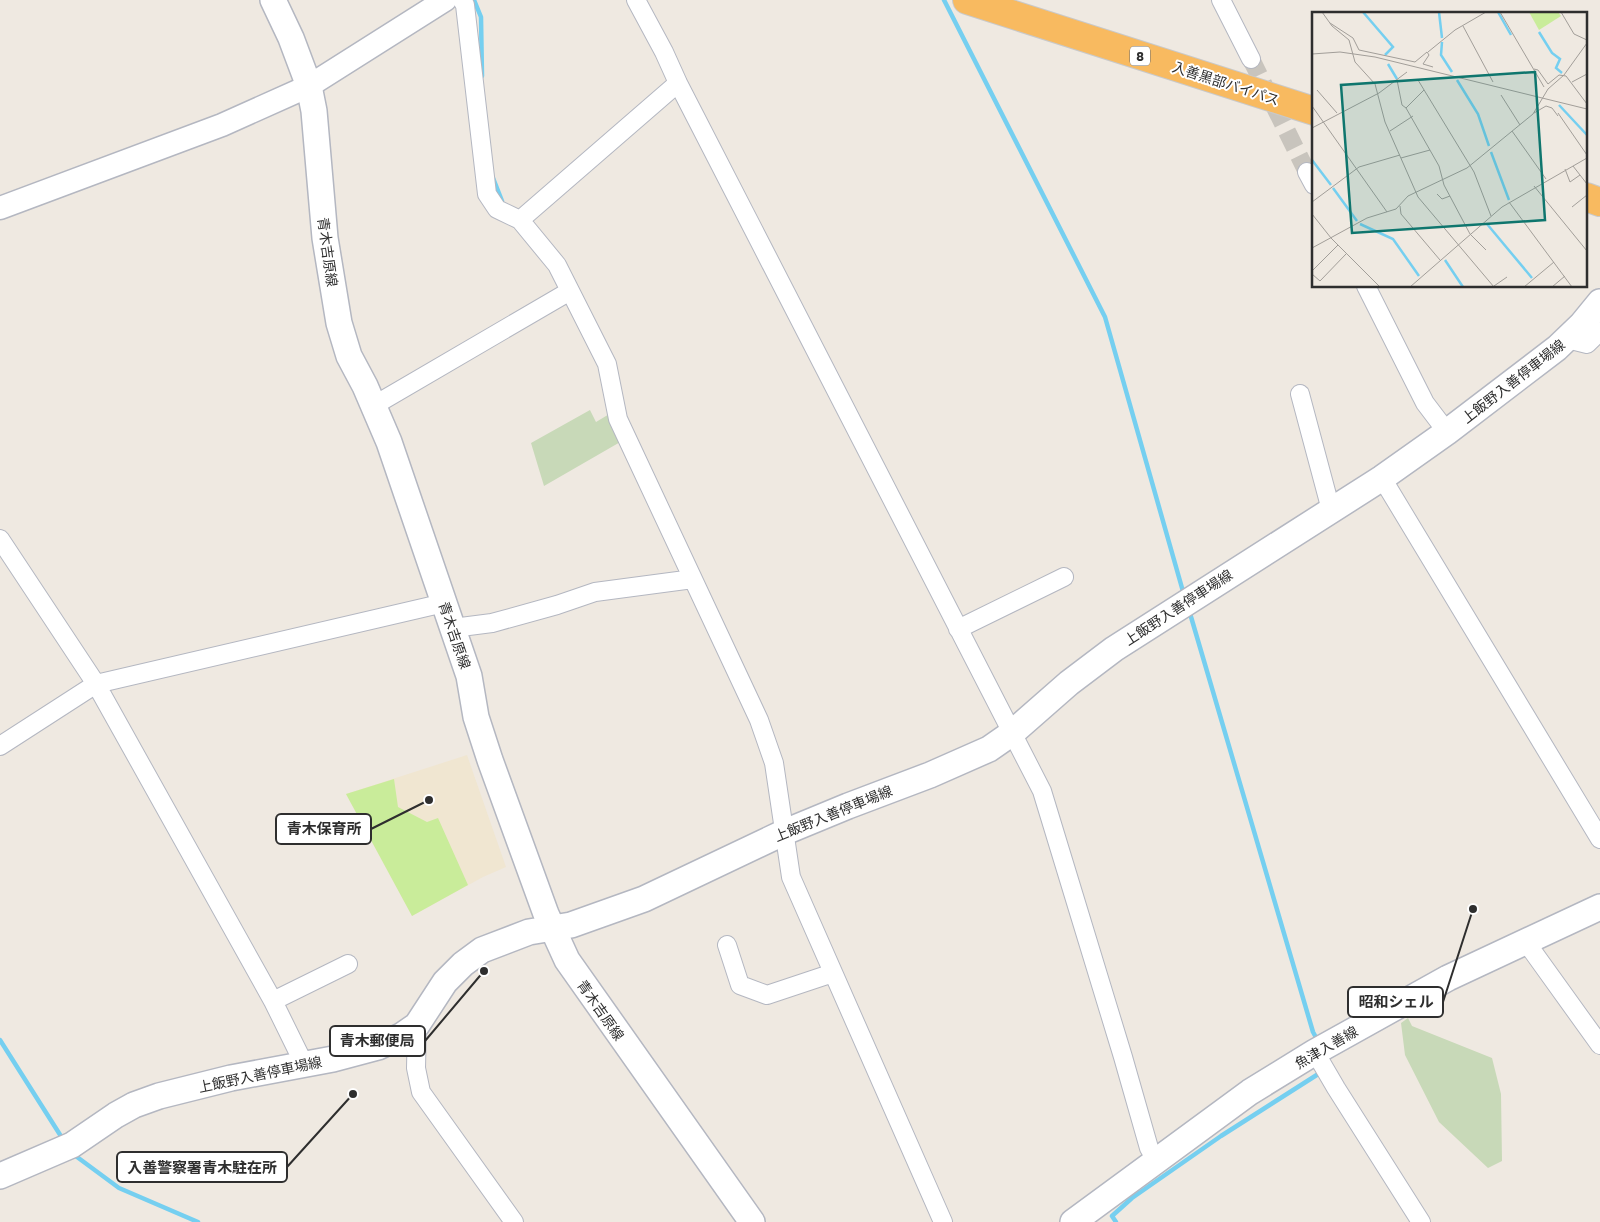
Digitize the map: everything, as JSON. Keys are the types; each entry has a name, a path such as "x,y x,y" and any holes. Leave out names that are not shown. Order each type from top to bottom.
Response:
{"highway":[{"name":"入善黒部バイパス","path":"967,0 1312,110"},
{"path":"1588,198 1600,202"}],"main road":[{"name":"青木吉原線","path":"273,0 291,38 309,86 314,111 325,238 339,323 349,356 389,442 469,676 476,717 487,751 546,914 567,960 752,1222"},
{"name":"上飯野入善停車場線","path":"0,1176 72,1145 116,1115 134,1105 159,1096 231,1078 357,1053 378,1047 418,1025 445,982 463,964 482,950 529,932 571,925 644,899 785,832 989,749 1012,733 1069,683 1114,649 1382,478 1447,432 1557,348 1582,324 1600,302"},
{"name":"魚津入善線","path":"1073,1222 1250,1092 1315,1052 1448,978 1600,907"}],"street":[{"path":"0,208 222,125 309,86 445,0"},
{"path":"462,0 465,5 486,194 497,209 520,220 557,265 607,364 618,420 759,720 774,763 791,877 943,1222"},
{"path":"636,0 1042,791 1149,1148 1156,1160"},
{"path":"1221,0 1251,59"},
{"path":"520,220 678,83"},
{"path":"1367,288 1425,403 1447,432"},
{"path":"373,406 570,292"},
{"path":"1567,339 1588,344 1600,331"},
{"path":"1300,394 1331,510"},
{"path":"1382,478 1600,839"},
{"path":"0,539 96,684 273,1002 304,1064"},
{"path":"958,629 1064,577"},
{"path":"453,628 492,623 595,592 693,579"},
{"path":"0,746 96,684 444,602"},
{"path":"1526,942 1600,1045"},
{"path":"727,945 740,985 767,995 833,973"},
{"path":"273,1002 348,964"},
{"path":"418,1025 416,1068 421,1092 514,1222"},
{"path":"1315,1052 1421,1222"}],"shaded area":[{"path":"467,755 506,867 483,877 412,916 346,794"}],"green space":[{"path":"590,410 596,422 611,413 622,441 544,486 531,443"},
{"path":"394,779 398,807 427,822 438,818 468,885 412,916 346,794"},
{"path":"1408,1018 1412,1026 1492,1058 1501,1094 1502,1161 1488,1168 1439,1122 1405,1055 1401,1023"}],"waterway":[{"path":"474,0 481,17 482,76"},
{"path":"944,0 1105,317 1184,595"},
{"path":"493,178 502,201"},
{"path":"1189,610 1313,1032 1319,1043"},
{"path":"0,1040 64,1141"},
{"path":"1116,1222 1112,1216 1132,1198 1221,1136 1323,1071"},
{"path":"73,1154 119,1188 198,1222"}],"tunnel":[{"path":"1251,59 1307,172"}],"place":[{"name":"青木保育所","path":"429,800"},
{"name":"昭和シェル","path":"1473,909"},
{"name":"青木郵便局","path":"484,971"},
{"name":"入善警察署青木駐在所","path":"353,1094"}]}
